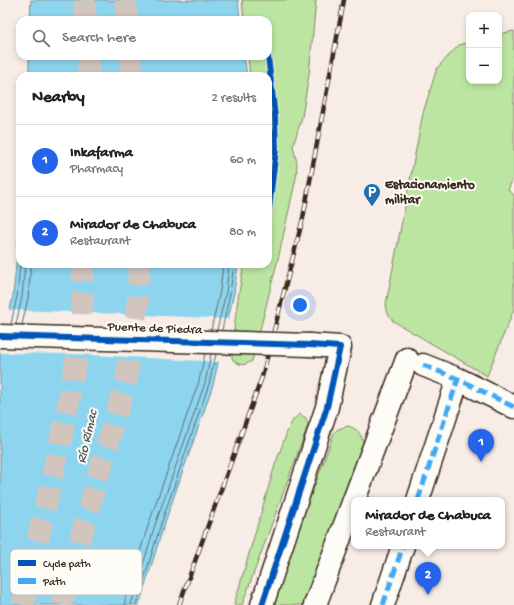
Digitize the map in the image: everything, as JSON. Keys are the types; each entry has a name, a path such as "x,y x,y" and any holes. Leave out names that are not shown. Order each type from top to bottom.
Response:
{"street":[{"name":"Puente de Piedra","path":"0,336 340,347 327,407 262,605"},
{"path":"355,497 415,362 458,379 514,407"},
{"path":"419,497 458,379"},
{"path":"315,605 351,508"},
{"path":"383,605 402,549"}],"green space":[{"path":"242,0 316,0 309,74 302,117 293,146 297,163 296,178 279,255 252,361 246,364 237,363 232,359 233,335 243,268 272,268 272,72 250,72 248,60 272,60 272,16 244,16"},
{"path":"514,31 514,176 508,190 514,195 514,309 487,376 393,321 386,311 386,304 423,113 437,68 459,45 466,43 466,84 502,84 502,33"},
{"path":"300,414 306,418 308,425 242,605 234,605 275,465 287,432 293,420"},
{"path":"348,426 359,432 362,437 363,444 305,605 271,605 334,433 338,429"}],"water":[{"path":"31,0 238,0 240,16 30,16"},
{"path":"29,60 245,60 246,72 29,72"},
{"name":"Río Rímac","path":"16,264 16,268 237,268 234,293 213,385 163,528 139,605 0,605 0,350 13,296"}],"pier":[{"path":"8,310 230,319 221,362 73,354 0,353 0,342"}],"tunnel":[{"path":"84,0 86,16"},
{"path":"125,0 127,16"},
{"path":"88,72 89,60"},
{"path":"130,60 132,72"},
{"path":"36,549 66,416 82,326 83,268"},
{"path":"77,549 126,381 138,300 139,268"},
{"path":"23,605 25,595"},
{"path":"61,605 64,595"}],"railway":[{"path":"179,605 262,377 303,218 344,0"}],"marked path":[{"path":"423,365 458,379 514,407"},
{"path":"419,497 458,379"},
{"path":"383,605 402,549"}],"cycle path":[{"path":"268,60 270,72"},
{"path":"272,90 275,116 276,150 272,184"},
{"path":"0,336 340,347 327,407 262,605"}],"place":[{"name":"Estacionamiento militar","path":"372,207"},
{"name":"Inkafarma","path":"481,462"},
{"name":"Mirador de Chabuca","path":"428,595"}]}
